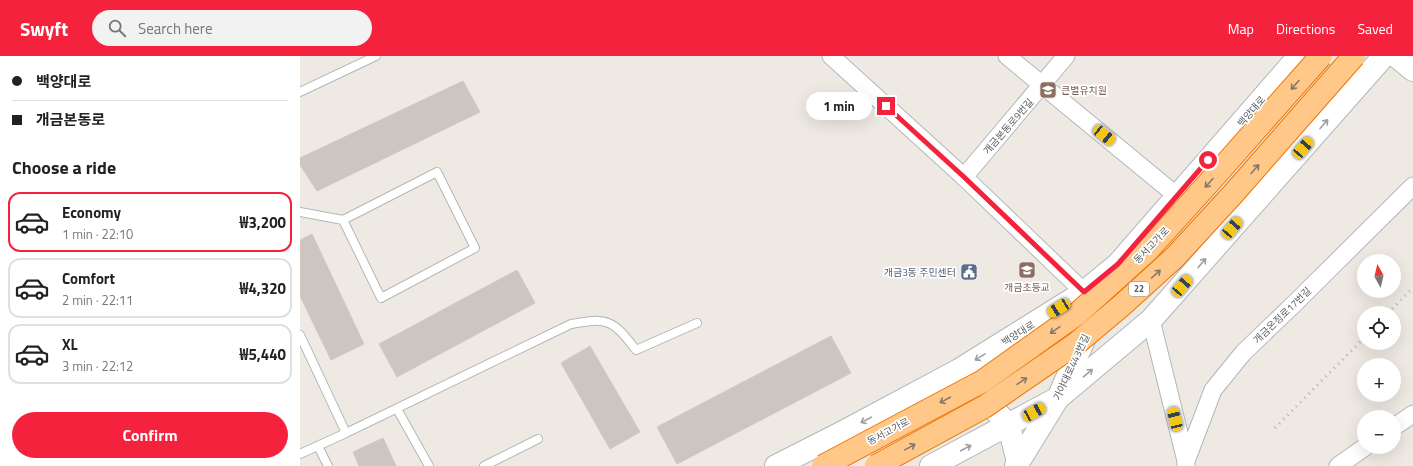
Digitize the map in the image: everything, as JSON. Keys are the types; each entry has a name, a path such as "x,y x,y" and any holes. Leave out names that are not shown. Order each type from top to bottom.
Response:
{"highway":[{"name":"동서고가로","path":"823,466 982,380 1077,314 1148,250 1321,56"},
{"name":"22","path":"876,466 984,407 1077,343 1121,306 1175,257 1233,194 1354,56"}],"main road":[{"name":"백양대로","path":"776,466 850,429 959,370 1084,292 1118,264 1299,56"},
{"path":"931,466 1009,426 1058,398 1151,320 1384,56"},
{"path":"1396,56 1413,70"},
{"name":"가야대로443번길","path":"1017,464 1058,398 1118,264"},
{"path":"959,370 1009,426 1017,464"}],"street":[{"path":"831,56 964,177 1084,292"},
{"path":"1007,56 1177,196"},
{"name":"개금본동로9번길","path":"964,177 1066,56"},
{"name":"개금온정로17번길","path":"1186,463 1213,390 1243,353 1413,186"},
{"path":"1151,320 1186,463"},
{"path":"1401,422 1413,414"},
{"path":"1338,466 1357,453"}],"lane":[{"path":"300,92 376,56"},
{"path":"300,212 343,220 437,172 475,248 381,298 343,220"},
{"path":"300,454 397,409 571,324 591,320 606,321 620,330 636,350 697,323"},
{"path":"300,335 346,433"},
{"path":"397,409 429,466"},
{"path":"484,466 538,439"},
{"path":"318,446 328,466"}],"building":[{"path":"463,81 480,112 317,191 300,165 300,158"},
{"path":"312,234 364,344 331,360 300,296 300,240"},
{"path":"517,270 535,303 397,377 379,344"},
{"path":"831,336 851,373 677,464 657,427"},
{"path":"590,346 640,432 610,449 561,363"},
{"path":"383,438 396,466 359,466 353,452"}],"railway":[{"path":"1395,306 1413,288"},
{"path":"1275,428 1357,345"}],"place":[{"name":"큰별유치원","path":"1048,90"},
{"name":"개금초등교","path":"1027,270"},
{"name":"개금3동 주민센터","path":"969,272"}],"route":[{"path":"886,106 964,177 1084,292 1118,264 1208,160"}]}
